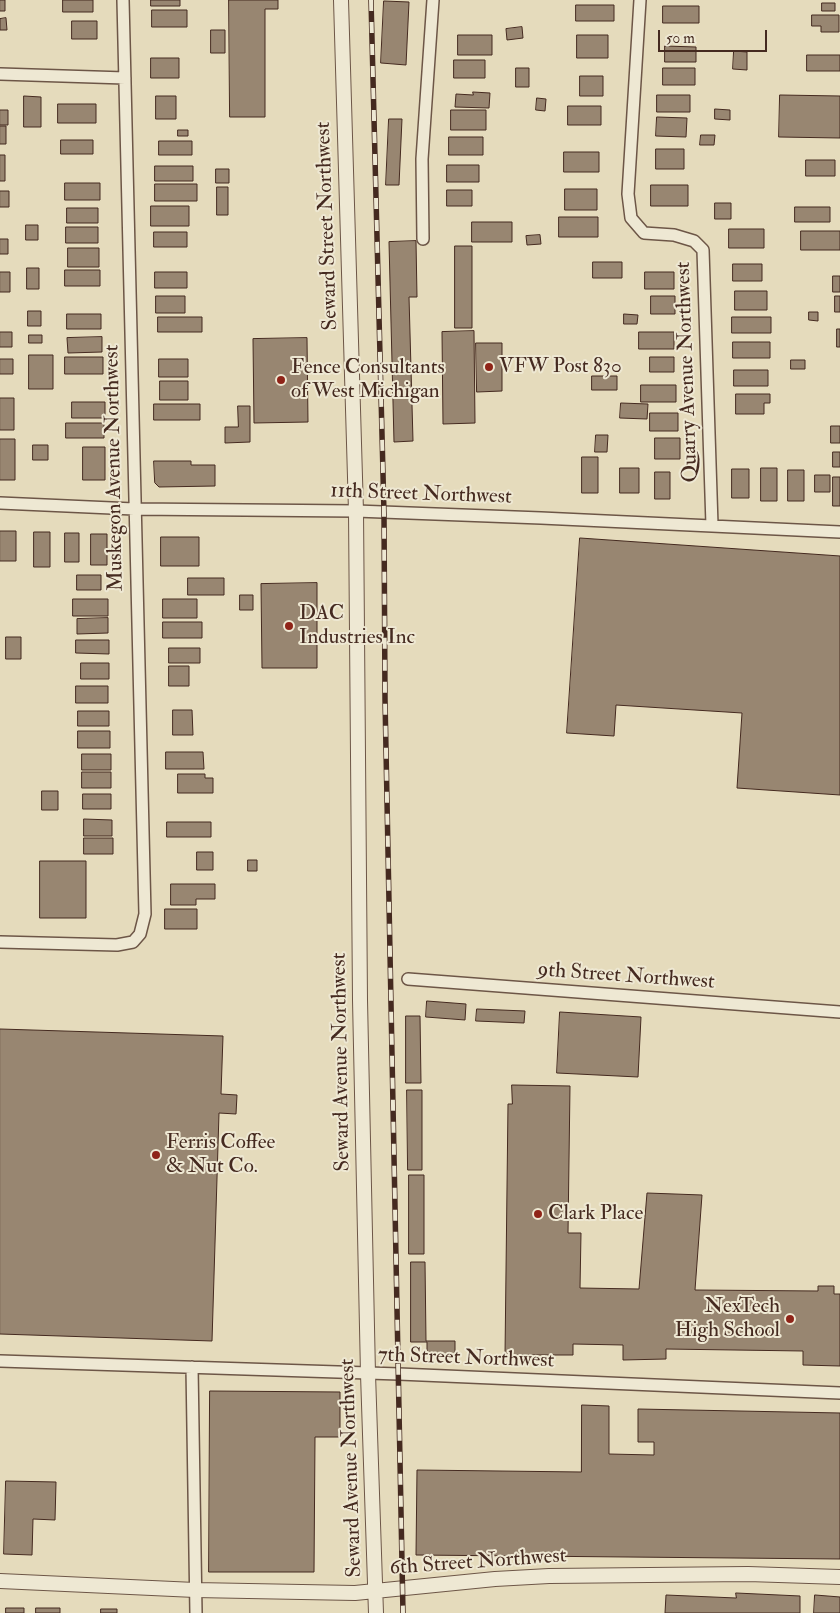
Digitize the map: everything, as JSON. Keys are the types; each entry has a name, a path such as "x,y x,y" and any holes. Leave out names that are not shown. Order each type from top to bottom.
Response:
{"street":[{"name":"Muskegon Avenue Northwest","path":"0,942 117,945 133,942 140,934 145,914 123,0"},
{"name":"Seward Street Northwest","path":"341,0 356,511"},
{"path":"423,239 422,160 433,0"},
{"name":"Quarry Avenue Northwest","path":"640,0 628,194 631,218 644,233 674,235 694,240 703,250 712,525"},
{"path":"0,74 125,78"},
{"name":"11th Street Northwest","path":"0,503 134,509 356,511 840,532"},
{"name":"Seward Avenue Northwest","path":"356,511 361,1010 368,1374 376,1613"},
{"name":"9th Street Northwest","path":"408,979 840,1012"},
{"name":"7th Street Northwest","path":"0,1361 840,1392"},
{"path":"192,1367 196,1613"},
{"name":"6th Street Northwest","path":"0,1581 195,1590 355,1593 496,1578 549,1576 748,1574 840,1577"}],"building":[{"path":"0,0 5,0 5,11 0,11"},
{"path":"63,0 93,0 93,12 63,12"},
{"path":"151,0 180,0 180,6 151,6"},
{"path":"229,0 278,0 278,9 265,9 265,117 230,117"},
{"path":"384,1 409,2 406,65 381,63"},
{"path":"822,3 835,3 835,11 822,11"},
{"path":"576,5 614,5 614,21 576,21"},
{"path":"663,6 699,6 699,23 663,23"},
{"path":"152,10 187,10 187,27 152,27"},
{"path":"812,15 839,15 839,32 821,32 821,26 812,26"},
{"path":"6,18 7,30 0,30 0,19"},
{"path":"72,21 97,21 97,39 72,39"},
{"path":"522,27 523,38 507,40 506,29"},
{"path":"211,30 225,30 225,53 211,53"},
{"path":"458,35 492,35 492,55 458,55"},
{"path":"577,35 608,35 608,58 577,58"},
{"path":"665,46 696,47 696,62 665,62"},
{"path":"734,51 747,52 747,70 733,69"},
{"path":"807,55 840,55 840,71 807,71"},
{"path":"151,58 179,58 179,78 151,78"},
{"path":"454,60 485,60 485,78 454,78"},
{"path":"516,68 529,68 529,87 516,87"},
{"path":"663,68 695,68 695,85 663,85"},
{"path":"580,76 603,76 603,96 580,96"},
{"path":"473,92 490,93 489,108 455,107 456,94 473,95"},
{"path":"657,95 690,95 690,112 657,112"},
{"path":"780,95 840,96 840,138 779,137"},
{"path":"24,96 41,97 41,127 24,127"},
{"path":"156,96 176,96 176,119 156,119"},
{"path":"537,98 546,99 545,111 536,110"},
{"path":"58,104 96,104 96,123 58,123"},
{"path":"568,106 601,106 601,125 568,125"},
{"path":"715,109 730,110 730,120 715,119"},
{"path":"0,110 8,110 8,125 0,125"},
{"path":"451,110 486,110 486,130 451,130"},
{"path":"657,117 687,118 686,137 656,136"},
{"path":"389,119 402,119 399,185 386,185"},
{"path":"0,126 6,126 6,144 0,144"},
{"path":"178,130 188,130 188,136 178,136"},
{"path":"701,135 715,135 714,145 700,145"},
{"path":"449,137 483,137 483,155 449,155"},
{"path":"61,140 93,140 93,154 61,154"},
{"path":"159,141 192,141 192,155 159,155"},
{"path":"656,149 684,149 684,169 656,169"},
{"path":"564,152 599,152 599,172 564,172"},
{"path":"0,155 5,155 5,181 0,181"},
{"path":"806,160 835,160 835,176 806,176"},
{"path":"447,165 479,165 479,182 447,182"},
{"path":"155,166 193,166 193,181 155,181"},
{"path":"216,169 229,169 229,183 216,183"},
{"path":"65,183 100,183 100,200 65,200"},
{"path":"155,184 197,184 197,201 155,201"},
{"path":"651,185 688,185 688,206 651,206"},
{"path":"217,187 228,187 228,215 217,215"},
{"path":"565,189 597,189 597,210 565,210"},
{"path":"447,190 472,190 472,206 447,206"},
{"path":"0,191 9,191 9,207 0,207"},
{"path":"715,203 731,203 731,219 715,219"},
{"path":"151,206 189,206 189,226 151,226"},
{"path":"795,207 830,207 830,222 795,222"},
{"path":"67,208 98,208 98,223 67,223"},
{"path":"559,217 598,217 598,237 559,237"},
{"path":"472,222 512,222 512,242 472,242"},
{"path":"26,225 38,225 38,240 26,240"},
{"path":"66,227 98,227 98,243 66,243"},
{"path":"729,229 764,229 764,248 729,248"},
{"path":"801,231 840,231 840,250 801,250"},
{"path":"154,232 187,232 187,247 154,247"},
{"path":"540,235 541,244 527,245 526,236"},
{"path":"0,239 8,239 8,254 0,254"},
{"path":"416,241 417,297 409,297 413,441 394,442 389,242"},
{"path":"455,246 472,246 472,328 455,328"},
{"path":"68,248 99,248 99,267 68,267"},
{"path":"593,262 622,262 622,278 593,278"},
{"path":"733,264 762,264 762,281 733,281"},
{"path":"27,268 39,268 39,289 27,289"},
{"path":"65,270 100,270 100,286 65,286"},
{"path":"0,272 10,272 10,292 0,292"},
{"path":"155,272 187,272 187,288 155,288"},
{"path":"645,272 674,272 674,289 645,289"},
{"path":"833,276 840,276 840,292 833,292"},
{"path":"735,291 767,291 767,310 735,310"},
{"path":"156,296 185,296 185,313 156,313"},
{"path":"651,296 675,296 675,314 651,314"},
{"path":"835,296 840,296 840,312 835,312"},
{"path":"28,311 41,311 41,326 28,326"},
{"path":"809,312 818,312 818,321 809,320"},
{"path":"67,314 101,314 101,329 67,329"},
{"path":"624,314 638,315 637,324 624,324"},
{"path":"158,317 202,317 202,332 158,332"},
{"path":"732,317 771,317 771,333 732,333"},
{"path":"837,329 840,329 840,347 837,347"},
{"path":"474,331 475,423 443,424 442,332"},
{"path":"0,332 12,332 12,347 0,347"},
{"path":"639,332 674,332 674,349 639,349"},
{"path":"29,335 42,335 42,343 29,343"},
{"path":"102,337 102,352 68,353 67,338"},
{"name":"Fence Consultants of West Michigan","path":"307,338 308,422 254,423 253,339"},
{"path":"733,342 770,342 770,358 733,358"},
{"name":"VFW Post 830","path":"476,343 502,343 502,391 477,392"},
{"path":"29,355 53,355 53,389 29,389"},
{"path":"65,357 103,357 103,374 65,374"},
{"path":"650,357 674,357 674,372 650,372"},
{"path":"0,359 13,359 13,374 0,374"},
{"path":"159,359 188,359 188,377 159,377"},
{"path":"791,360 805,360 805,369 791,369"},
{"path":"734,370 768,370 768,386 734,386"},
{"path":"592,376 617,376 617,390 592,390"},
{"path":"160,381 188,381 188,400 160,400"},
{"path":"641,385 676,385 676,402 641,402"},
{"path":"736,394 770,394 770,403 764,403 764,414 736,414"},
{"path":"0,398 14,398 14,430 0,430"},
{"path":"72,402 105,402 105,418 72,418"},
{"path":"621,403 648,404 647,419 620,418"},
{"path":"154,404 200,404 200,420 154,420"},
{"path":"238,406 250,406 250,442 225,443 225,427 238,427"},
{"path":"650,413 678,413 678,431 650,431"},
{"path":"66,423 104,423 104,438 66,438"},
{"path":"831,426 840,426 840,443 831,443"},
{"path":"596,435 608,435 607,452 595,452"},
{"path":"655,438 680,438 680,459 655,459"},
{"path":"0,439 15,439 15,480 0,480"},
{"path":"33,445 48,445 48,460 33,460"},
{"path":"83,447 105,447 105,480 83,480"},
{"path":"833,452 840,452 840,467 833,467"},
{"path":"582,457 598,457 598,493 582,493"},
{"path":"154,461 191,461 191,465 215,465 215,486 159,487 155,483"},
{"path":"620,468 639,468 639,493 620,493"},
{"path":"761,468 777,468 777,501 761,501"},
{"path":"732,469 749,469 749,498 732,498"},
{"path":"788,470 804,470 804,501 788,501"},
{"path":"655,472 670,472 670,499 655,499"},
{"path":"815,475 830,475 830,492 815,492"},
{"path":"833,477 840,477 840,506 833,506"},
{"path":"0,531 16,531 16,561 0,561"},
{"path":"34,532 50,532 50,567 34,567"},
{"path":"65,533 79,533 79,562 65,562"},
{"path":"91,534 107,534 107,565 91,565"},
{"path":"161,537 199,537 199,566 161,566"},
{"path":"580,538 840,556 840,795 737,788 742,713 616,705 614,736 567,733"},
{"path":"77,575 101,575 101,590 77,590"},
{"path":"188,578 224,578 224,595 188,595"},
{"name":"DAC Industries Inc","path":"317,583 317,668 262,668 261,584"},
{"path":"240,595 253,595 253,610 240,610"},
{"path":"73,599 108,599 108,616 73,616"},
{"path":"163,599 197,599 197,618 163,618"},
{"path":"108,618 108,633 77,634 77,619"},
{"path":"163,622 202,622 202,638 163,638"},
{"path":"6,637 21,637 21,659 6,659"},
{"path":"76,640 109,640 109,654 76,653"},
{"path":"169,648 200,648 200,663 169,663"},
{"path":"81,663 109,663 109,679 81,679"},
{"path":"169,666 189,666 189,686 169,686"},
{"path":"76,686 108,686 108,703 76,703"},
{"path":"173,710 192,710 193,735 173,735"},
{"path":"78,711 109,711 109,726 78,726"},
{"path":"78,731 110,731 110,748 78,748"},
{"path":"166,752 203,752 204,769 166,769"},
{"path":"82,754 111,754 111,770 82,770"},
{"path":"82,772 111,772 111,788 82,788"},
{"path":"178,774 205,774 205,778 213,778 213,793 178,793"},
{"path":"42,791 58,791 58,810 42,810"},
{"path":"83,794 111,794 111,809 83,809"},
{"path":"84,819 112,820 112,836 84,836"},
{"path":"167,822 211,822 211,837 167,837"},
{"path":"84,838 113,838 113,854 84,854"},
{"path":"197,852 213,852 213,870 197,870"},
{"path":"248,860 257,860 257,871 248,871"},
{"path":"40,861 86,861 86,918 40,918"},
{"path":"171,884 215,884 215,899 196,899 196,905 171,905"},
{"path":"165,909 197,909 197,929 165,929"},
{"path":"427,1001 466,1004 465,1020 426,1017"},
{"path":"477,1009 525,1011 524,1023 476,1021"},
{"path":"560,1012 641,1017 638,1077 557,1073"},
{"path":"406,1016 420,1016 421,1083 406,1083"},
{"path":"0,1029 223,1036 221,1094 237,1095 236,1114 219,1113 212,1341 0,1334"},
{"name":"Clark Place","path":"512,1085 570,1086 568,1233 581,1233 580,1288 639,1289 647,1193 702,1195 695,1290 818,1291 818,1286 834,1286 834,1294 840,1294 840,1366 803,1365 803,1351 666,1349 666,1359 623,1360 623,1345 573,1344 573,1355 505,1355 508,1104 512,1104"},
{"path":"407,1090 422,1090 422,1170 408,1170"},
{"path":"409,1175 424,1175 424,1254 409,1254"},
{"path":"411,1262 425,1262 426,1341 455,1341 455,1355 427,1355 427,1342 411,1342"},
{"path":"210,1391 340,1392 340,1437 315,1437 314,1572 209,1572"},
{"path":"582,1405 609,1406 609,1454 654,1455 654,1442 638,1442 638,1409 840,1413 840,1559 416,1555 417,1470 581,1472"},
{"path":"6,1481 56,1482 55,1520 33,1519 32,1555 4,1554"},
{"path":"736,1593 800,1596 800,1613 665,1613 666,1595 736,1598"},
{"path":"815,1595 840,1597 840,1613 814,1613"},
{"path":"6,1608 24,1608 24,1613 6,1613"},
{"path":"36,1608 60,1608 60,1613 36,1613"},
{"path":"101,1609 117,1609 117,1613 101,1613"}],"railway":[{"path":"371,0 384,513 385,699 403,1613"}],"place":[{"name":"VFW Post 830","path":"489,367"},
{"name":"Fence Consultants of West Michigan","path":"281,380"},
{"name":"DAC Industries Inc","path":"289,626"},
{"name":"Ferris Coffee & Nut Co.","path":"156,1155"},
{"name":"Clark Place","path":"538,1214"},
{"name":"NexTech High School","path":"790,1319"}]}
